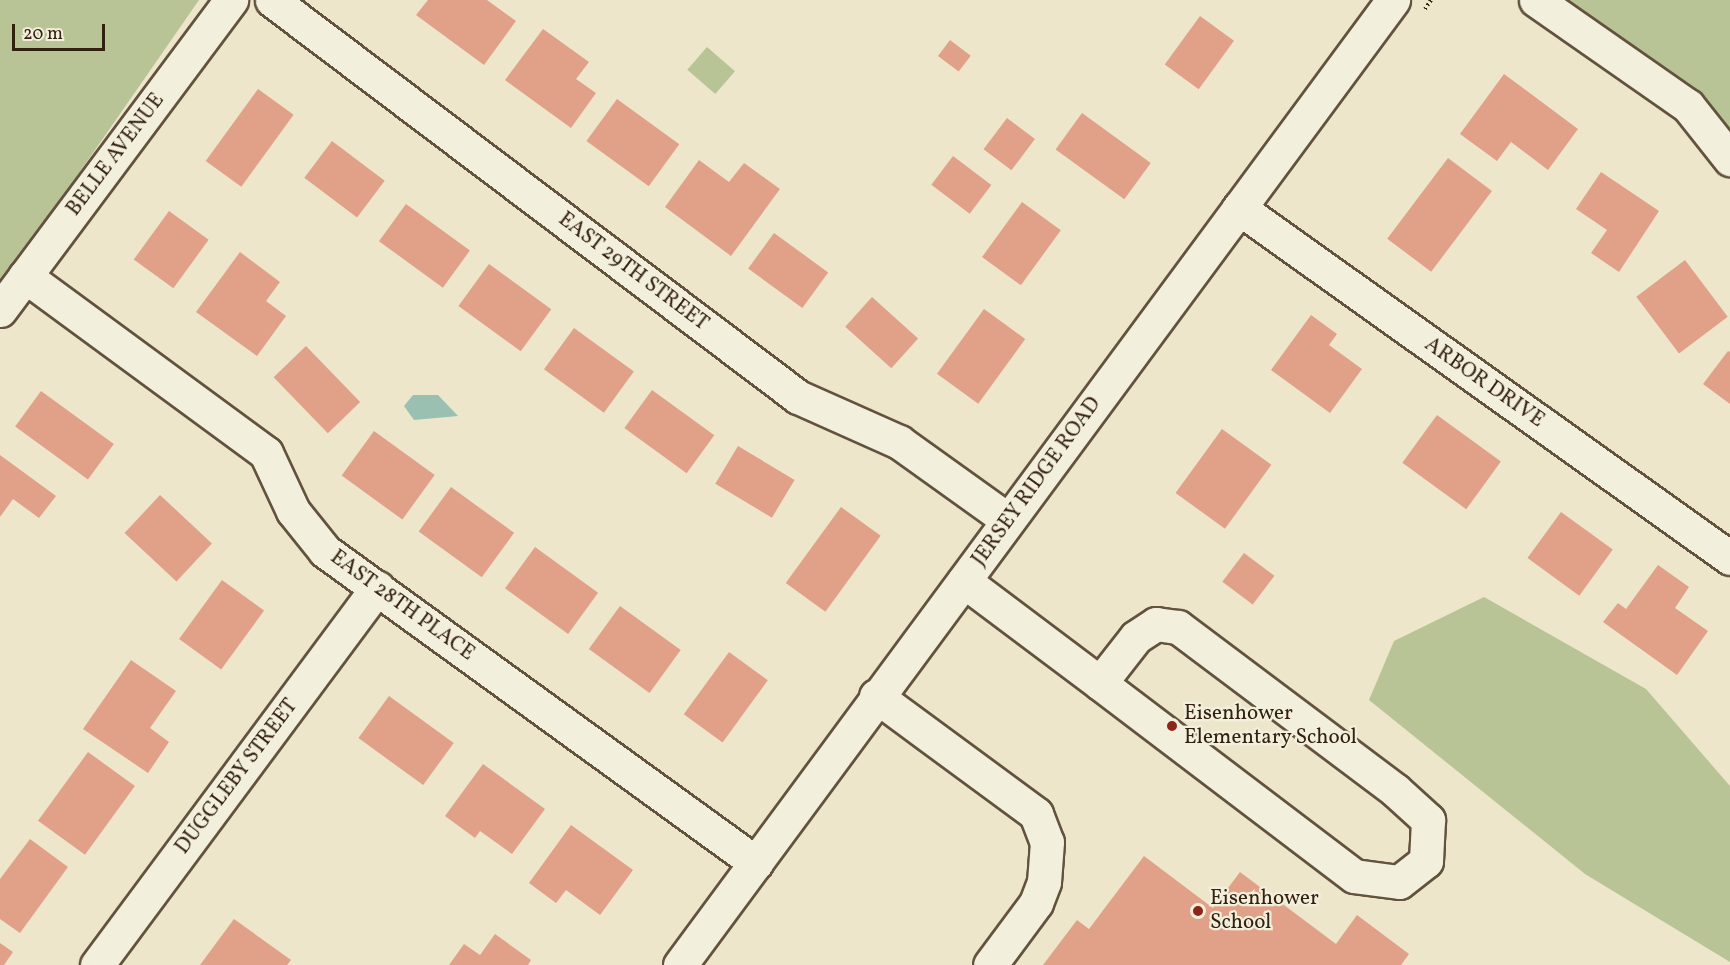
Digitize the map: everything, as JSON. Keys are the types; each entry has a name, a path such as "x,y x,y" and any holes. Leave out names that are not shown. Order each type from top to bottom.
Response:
{"street":[{"name":"BELLE AVENUE","path":"0,310 231,0"},
{"name":"EAST 29TH STREET","path":"272,0 798,397 899,442 1008,520"},
{"name":"JERSEY RIDGE ROAD","path":"680,965 876,696 964,581 1394,0"},
{"path":"1536,0 1688,106 1730,159"},
{"name":"ARBOR DRIVE","path":"1239,208 1730,558"},
{"name":"EAST 28TH PLACE","path":"25,276 266,453 292,511 325,551 756,862"},
{"path":"964,581 1354,876 1399,882 1426,861 1428,820 1178,627 1156,624 1136,637 1100,683"},
{"name":"DUGGLEBY STREET","path":"97,965 376,588"},
{"path":"876,696 1036,814 1047,842 1044,882 1036,903 990,965"}],"shaded area":[{"path":"0,0 199,0 0,287"},
{"path":"1542,0 1730,0 1730,154"},
{"path":"707,47 735,71 715,94 687,70"},
{"path":"413,395 438,395 458,416 414,420 404,406"},
{"path":"1484,597 1646,689 1730,786 1730,962 1585,874 1369,700 1394,641"}],"building":[{"path":"428,0 487,0 516,21 484,65 416,15"},
{"path":"1200,16 1234,41 1199,89 1165,65"},
{"path":"543,29 589,62 576,79 596,93 571,128 505,80"},
{"path":"950,40 971,56 959,72 938,56"},
{"path":"1504,74 1578,129 1548,170 1511,142 1497,161 1460,134"},
{"path":"258,89 294,115 241,187 206,161"},
{"path":"617,99 679,144 649,186 586,141"},
{"path":"1082,113 1151,163 1124,199 1056,149"},
{"path":"1007,118 1035,139 1011,170 984,149"},
{"path":"332,141 385,181 357,217 304,178"},
{"path":"953,156 991,185 970,214 931,185"},
{"path":"1448,158 1492,191 1431,272 1387,239"},
{"path":"699,160 729,182 744,163 780,189 731,256 665,207"},
{"path":"1601,172 1659,211 1619,272 1591,253 1607,230 1576,209"},
{"path":"1022,202 1061,230 1021,285 982,257"},
{"path":"406,204 470,250 443,288 379,241"},
{"path":"169,211 209,240 173,288 134,260"},
{"path":"774,233 828,272 802,308 748,269"},
{"path":"240,252 280,282 266,301 286,316 257,356 196,312"},
{"path":"1685,260 1728,317 1679,353 1636,297"},
{"path":"489,264 551,309 521,351 458,306"},
{"path":"872,297 918,338 891,368 845,327"},
{"path":"984,309 1025,339 978,404 937,374"},
{"path":"1311,315 1337,334 1329,345 1362,369 1330,413 1271,370"},
{"path":"574,328 634,371 604,413 544,369"},
{"path":"306,346 360,402 328,433 274,377"},
{"path":"1728,351 1730,352 1730,404 1703,384"},
{"path":"652,390 714,435 687,473 624,428"},
{"path":"41,391 114,444 88,479 15,427"},
{"path":"1437,415 1501,461 1466,509 1402,463"},
{"path":"1222,429 1271,465 1225,529 1176,493"},
{"path":"374,431 435,475 402,520 342,475"},
{"path":"738,446 795,480 772,518 715,484"},
{"path":"0,455 56,496 39,518 13,499 0,517"},
{"path":"451,487 514,533 482,577 419,531"},
{"path":"160,495 212,543 176,581 125,533"},
{"path":"841,507 881,536 825,612 786,583"},
{"path":"1561,512 1613,550 1579,596 1527,558"},
{"path":"535,547 598,593 568,634 505,588"},
{"path":"1244,553 1274,576 1253,605 1222,582"},
{"path":"1658,565 1689,587 1675,608 1708,631 1677,675 1603,622 1618,603 1626,609"},
{"path":"222,580 264,611 221,670 179,639"},
{"path":"620,606 681,650 650,693 589,649"},
{"path":"729,652 768,680 723,743 684,714"},
{"path":"131,660 176,691 150,728 169,742 148,773 83,729"},
{"path":"389,696 454,743 423,785 358,738"},
{"path":"88,752 135,786 85,855 38,821"},
{"path":"483,764 545,809 512,854 480,831 475,838 445,816"},
{"path":"571,825 633,870 600,915 566,890 556,903 529,883"},
{"path":"30,839 68,867 20,933 0,919 0,879"},
{"name":"Eisenhower School","path":"1144,856 1213,908 1240,872 1336,944 1357,915 1409,954 1401,965 1043,965 1077,920 1089,929"},
{"path":"234,919 291,960 287,965 200,965"},
{"path":"495,934 531,960 528,965 449,965 464,944 480,955"},
{"path":"0,943 13,952 4,965 0,965"}],"place":[{"name":"Eisenhower Elementary School","path":"1172,726"},
{"name":"Eisenhower School","path":"1198,911"}]}
